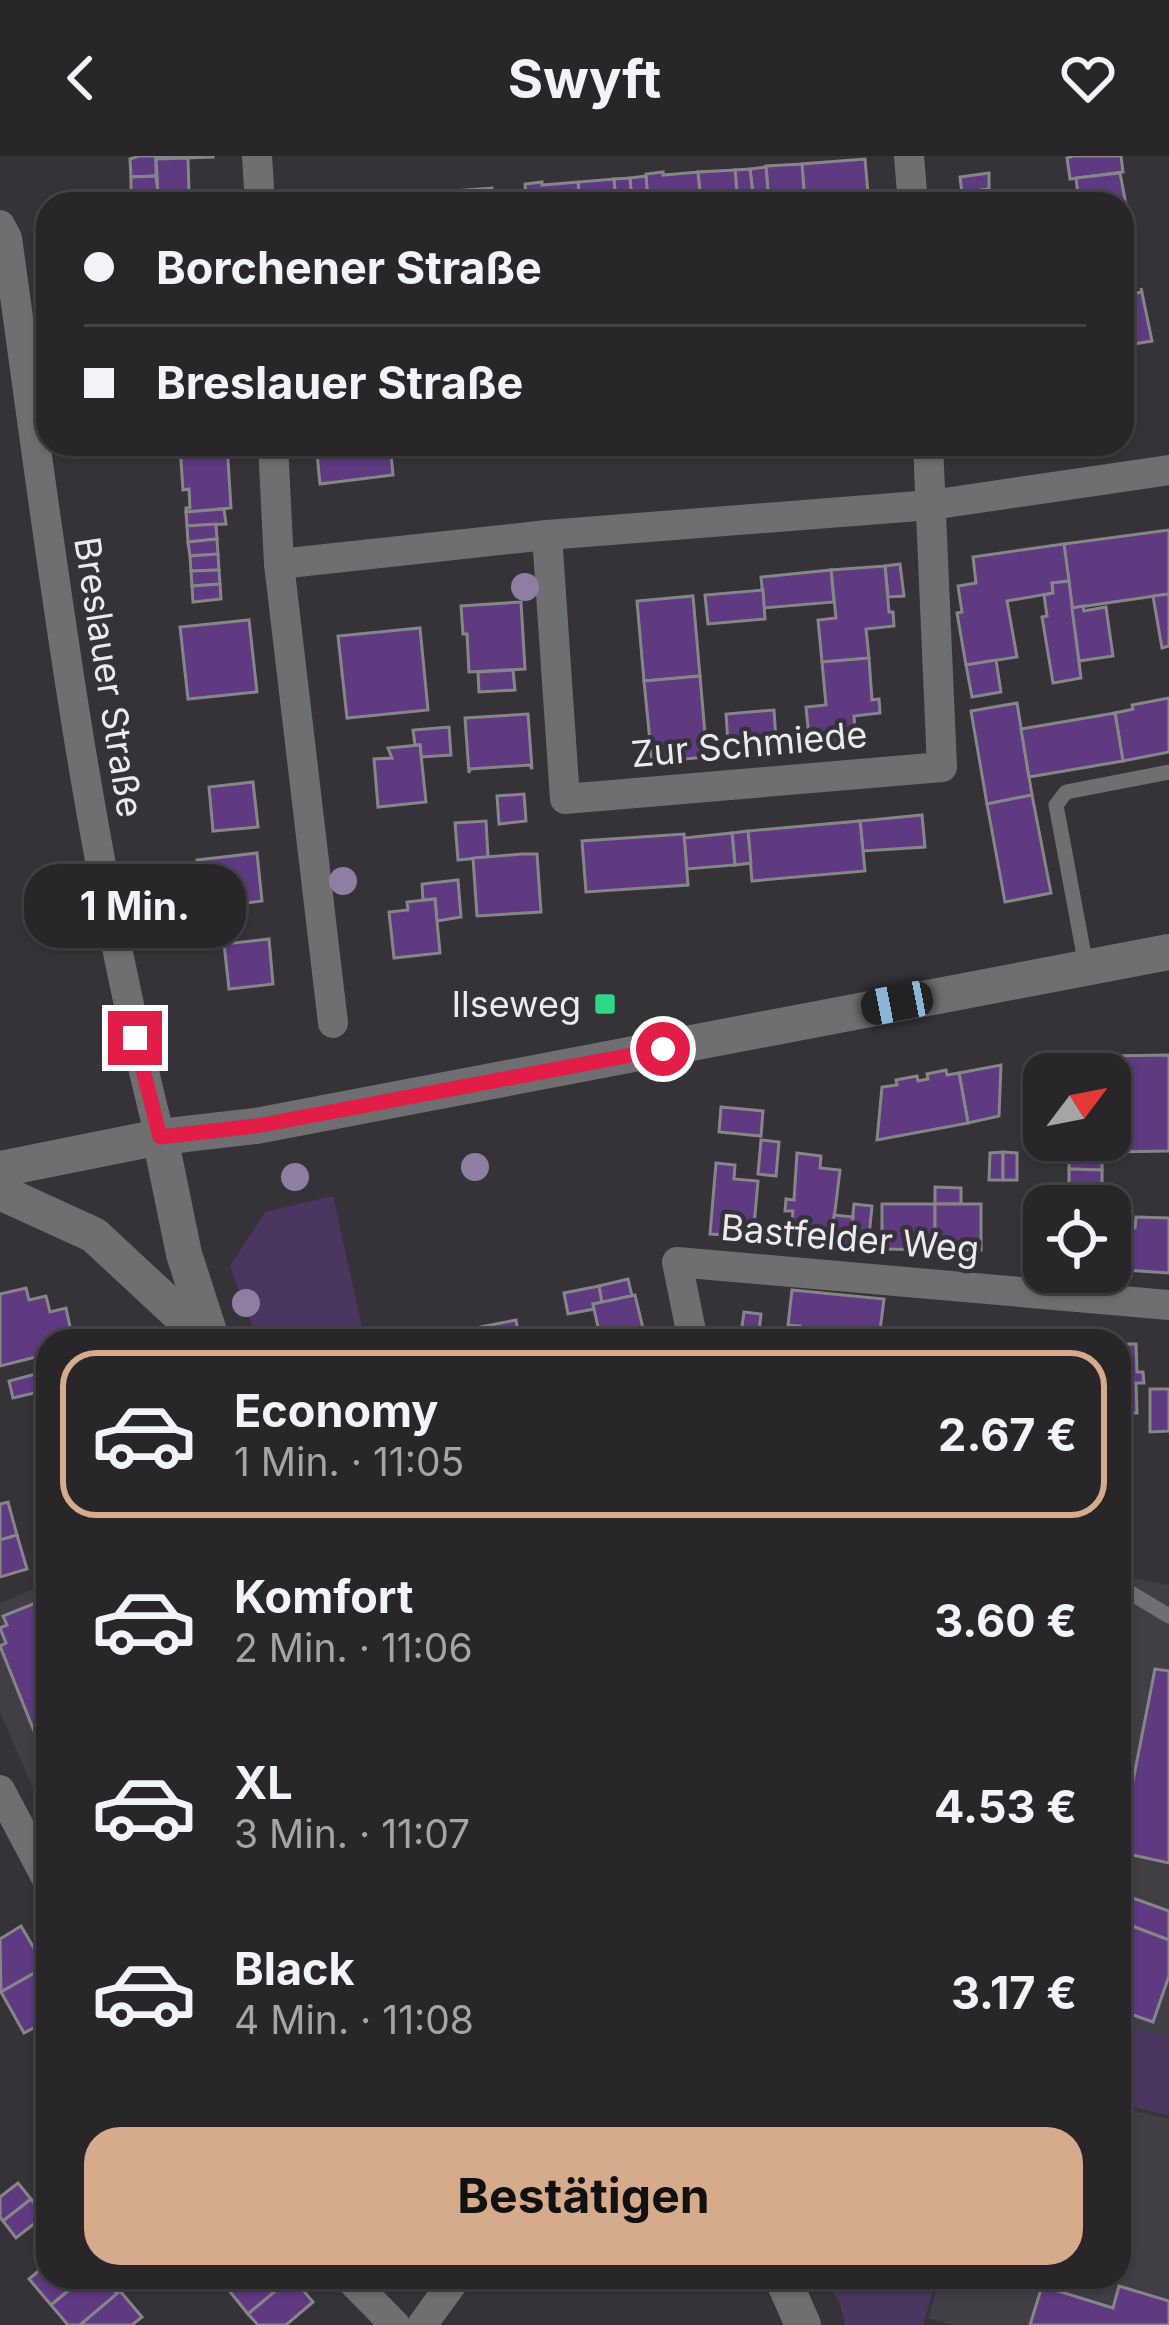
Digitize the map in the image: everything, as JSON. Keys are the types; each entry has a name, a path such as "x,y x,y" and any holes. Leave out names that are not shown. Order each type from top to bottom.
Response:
{"main road":[{"path":"0,1169 160,1137 256,1126 1169,952"},
{"path":"160,1137 184,1254 206,1329"},
{"path":"0,1192 94,1235 197,1329"},
{"path":"787,2289 803,2325"}],"street":[{"path":"257,156 259,192"},
{"path":"909,156 912,192"},
{"name":"Breslauer Straße","path":"0,225 8,238 36,444"},
{"name":"Breslauer Straße","path":"38,456 98,857 160,1137"},
{"path":"273,456 279,563 333,1023"},
{"path":"929,456 931,506"},
{"path":"279,563 547,535 931,506 1169,470"},
{"name":"Zur Schmiede","path":"547,535 565,799 942,767 931,506"},
{"name":"Bastfelder Weg","path":"691,1329 677,1262 1169,1306"},
{"path":"0,1790 36,1858"},
{"path":"360,2289 395,2325"},
{"path":"422,2325 448,2289"}],"lane":[{"path":"1086,968 1056,805 1066,792 1169,772"},
{"path":"1131,1593 1169,1616"}],"shaded area":[{"path":"333,1196 362,1329 254,1329 230,1266 265,1212"},
{"path":"1131,1578 1169,1585 1169,2116 1131,2107"},
{"path":"36,1588 36,1795 0,1712 0,1603"},
{"path":"1131,2028 1169,2037 1169,2115 1131,2106"},
{"path":"1131,2110 1169,2119 1169,2325 954,2325 928,2319 937,2289 1131,2289"},
{"path":"832,2289 934,2289 923,2325 845,2325"}],"building":[{"path":"1121,156 1123,172 1070,179 1067,158"},
{"path":"213,157 156,159 156,176 131,177 130,159"},
{"path":"188,158 189,192 158,192 156,159"},
{"path":"865,159 868,192 804,192 802,164"},
{"path":"802,164 804,192 768,192 766,166"},
{"path":"766,167 768,192 753,192 750,169"},
{"path":"750,169 753,192 737,192 735,170"},
{"path":"735,170 737,192 700,192 698,172"},
{"path":"698,172 700,192 647,192 646,174"},
{"path":"989,173 989,189 962,192 960,177"},
{"path":"1120,173 1124,192 1078,192 1076,178"},
{"path":"156,176 158,192 131,192 131,177"},
{"path":"646,176 647,192 631,192 630,178"},
{"path":"630,178 631,192 615,192 614,179"},
{"path":"614,179 615,192 579,192 578,182"},
{"path":"578,182 579,192 525,192 525,184"},
{"path":"492,188 492,192 454,192"},
{"path":"1142,292 1152,341 1134,344 1134,293"},
{"path":"181,456 228,456 231,508 186,512 189,489 183,490"},
{"path":"317,456 391,456 393,475 320,484"},
{"path":"224,509 226,524 187,526 186,512"},
{"path":"216,524 217,539 188,542 187,526"},
{"path":"1169,530 1169,594 1072,608 1064,544"},
{"path":"217,539 218,554 190,556 188,542"},
{"path":"1064,544 1069,581 1052,583 1053,593 1007,601 1017,657 966,665 957,613 962,612 958,586 976,583 973,557"},
{"path":"218,554 219,570 191,571 190,556"},
{"path":"900,564 904,596 888,597 885,566"},
{"path":"885,566 894,626 866,629 869,658 822,662 818,620 836,618 831,570"},
{"path":"219,570 220,584 192,586 191,571"},
{"path":"831,570 834,602 764,608 761,577"},
{"path":"1069,581 1081,678 1053,683 1042,617 1047,616 1044,595 1053,593 1052,583"},
{"path":"220,584 221,599 193,602 192,586"},
{"path":"763,590 765,619 708,624 705,595"},
{"path":"1169,594 1169,646 1162,648 1153,596"},
{"path":"693,596 700,676 644,681 637,601"},
{"path":"521,602 525,669 469,672 461,606"},
{"path":"1083,606 1084,611 1106,607 1113,656 1079,661 1072,608"},
{"path":"249,620 257,692 188,699 180,627"},
{"path":"420,628 428,710 347,718 338,636"},
{"path":"869,658 872,700 879,699 880,713 854,716 856,744 810,748 806,707 826,705 822,662"},
{"path":"996,660 1001,692 972,697 966,665"},
{"path":"513,670 515,690 479,692 478,672"},
{"path":"700,676 707,757 652,762 644,681"},
{"path":"1169,698 1169,752 1123,761 1115,713"},
{"path":"1017,703 1032,795 987,804 971,711"},
{"path":"774,710 776,740 728,743 726,714"},
{"path":"1115,713 1123,761 1029,777 1021,729"},
{"path":"528,714 532,769 530,765 470,769 469,773 465,718"},
{"path":"449,727 451,755 421,757 413,730"},
{"path":"420,745 426,802 378,807 374,759 392,758 388,748"},
{"path":"253,782 258,827 213,831 209,787"},
{"path":"524,794 526,821 499,824 497,796"},
{"path":"1032,795 1051,893 1005,902 987,804"},
{"path":"922,815 925,847 863,851 860,821"},
{"path":"486,821 488,857 458,860 455,823"},
{"path":"860,821 865,871 752,881 748,831"},
{"path":"748,831 751,863 735,865 732,833"},
{"path":"732,833 735,865 687,869 684,838"},
{"path":"684,834 688,885 586,892 582,841"},
{"path":"257,853 262,901 203,908 197,860"},
{"path":"537,854 541,912 477,916 473,858"},
{"path":"458,880 461,917 437,921 435,899 423,900 422,884"},
{"path":"435,899 440,953 394,958 389,912 408,910 407,902"},
{"path":"269,939 273,984 229,989 224,944"},
{"path":"1169,1055 1169,1151 1131,1152 1131,1056"},
{"path":"1001,1065 999,1116 968,1123 959,1073"},
{"path":"946,1070 947,1075 959,1073 968,1123 877,1140 882,1087 917,1076 918,1081 928,1079 927,1074"},
{"path":"721,1107 763,1111 761,1136 719,1132"},
{"path":"761,1140 779,1142 776,1176 758,1174"},
{"path":"1003,1152 1003,1180 989,1180 990,1153"},
{"path":"1003,1152 1017,1153 1017,1180 1003,1180"},
{"path":"797,1153 821,1156 820,1168 840,1170 831,1244 790,1240 793,1211 785,1211 786,1199 794,1200"},
{"path":"1069,1161 1102,1161 1102,1170 1069,1169"},
{"path":"716,1163 735,1165 734,1179 758,1181 753,1237 710,1234"},
{"path":"1069,1169 1102,1170 1102,1185 1069,1185"},
{"path":"935,1187 961,1188 961,1204 935,1204"},
{"path":"854,1204 872,1206 868,1246 850,1244"},
{"path":"882,1204 935,1204 935,1250 882,1249"},
{"path":"935,1204 981,1204 981,1250 935,1250"},
{"path":"834,1215 853,1217 850,1245 831,1244"},
{"path":"1136,1217 1169,1218 1169,1273 1131,1270 1131,1228 1135,1228"},
{"path":"628,1279 632,1296 602,1303 599,1286"},
{"path":"599,1286 602,1303 568,1314 564,1293"},
{"path":"26,1288 29,1300 46,1296 50,1312 66,1308 70,1329 36,1329 36,1357 0,1366 0,1294"},
{"path":"792,1290 884,1299 880,1329 788,1325"},
{"path":"635,1295 643,1329 598,1329 593,1304"},
{"path":"744,1312 761,1314 759,1329 742,1329"},
{"path":"516,1320 518,1329 470,1329"},
{"path":"1131,1344 1136,1344 1137,1372 1143,1372 1144,1383 1136,1383 1137,1413 1131,1413"},
{"path":"36,1374 36,1393 13,1398 9,1381"},
{"path":"1150,1389 1169,1389 1169,1431 1150,1432"},
{"path":"8,1502 17,1535 0,1540 0,1504"},
{"path":"17,1535 27,1569 0,1577 0,1540"},
{"path":"36,1603 36,1736 0,1646 6,1643 0,1628 7,1625 3,1616"},
{"path":"1155,1669 1169,1671 1169,1863 1131,1855 1131,1791"},
{"path":"1131,1897 1169,1911 1169,1940 1131,1926"},
{"path":"21,1926 36,1952 36,1972 1,1992 0,1939"},
{"path":"1131,1926 1169,1940 1169,1976 1153,2022 1131,2014"},
{"path":"36,1972 36,2026 24,2033 1,1992"},
{"path":"18,2183 31,2199 3,2221 0,2197"},
{"path":"31,2199 36,2206 36,2222 16,2238 3,2221"},
{"path":"37,2289 70,2289 51,2305"},
{"path":"70,2289 113,2289 117,2294 80,2325 68,2325 51,2305"},
{"path":"228,2289 278,2289 248,2314"},
{"path":"278,2289 302,2289 313,2302 286,2325 258,2325 248,2314"},
{"path":"1041,2289 1113,2308 1118,2289 1169,2301 1169,2325 1030,2325"},
{"path":"120,2291 142,2317 132,2325 80,2325"}],"place":[{"name":"Ilseweg","path":"605,1004"}],"route":[{"path":"135,1038 160,1137 256,1126 663,1049"}]}
